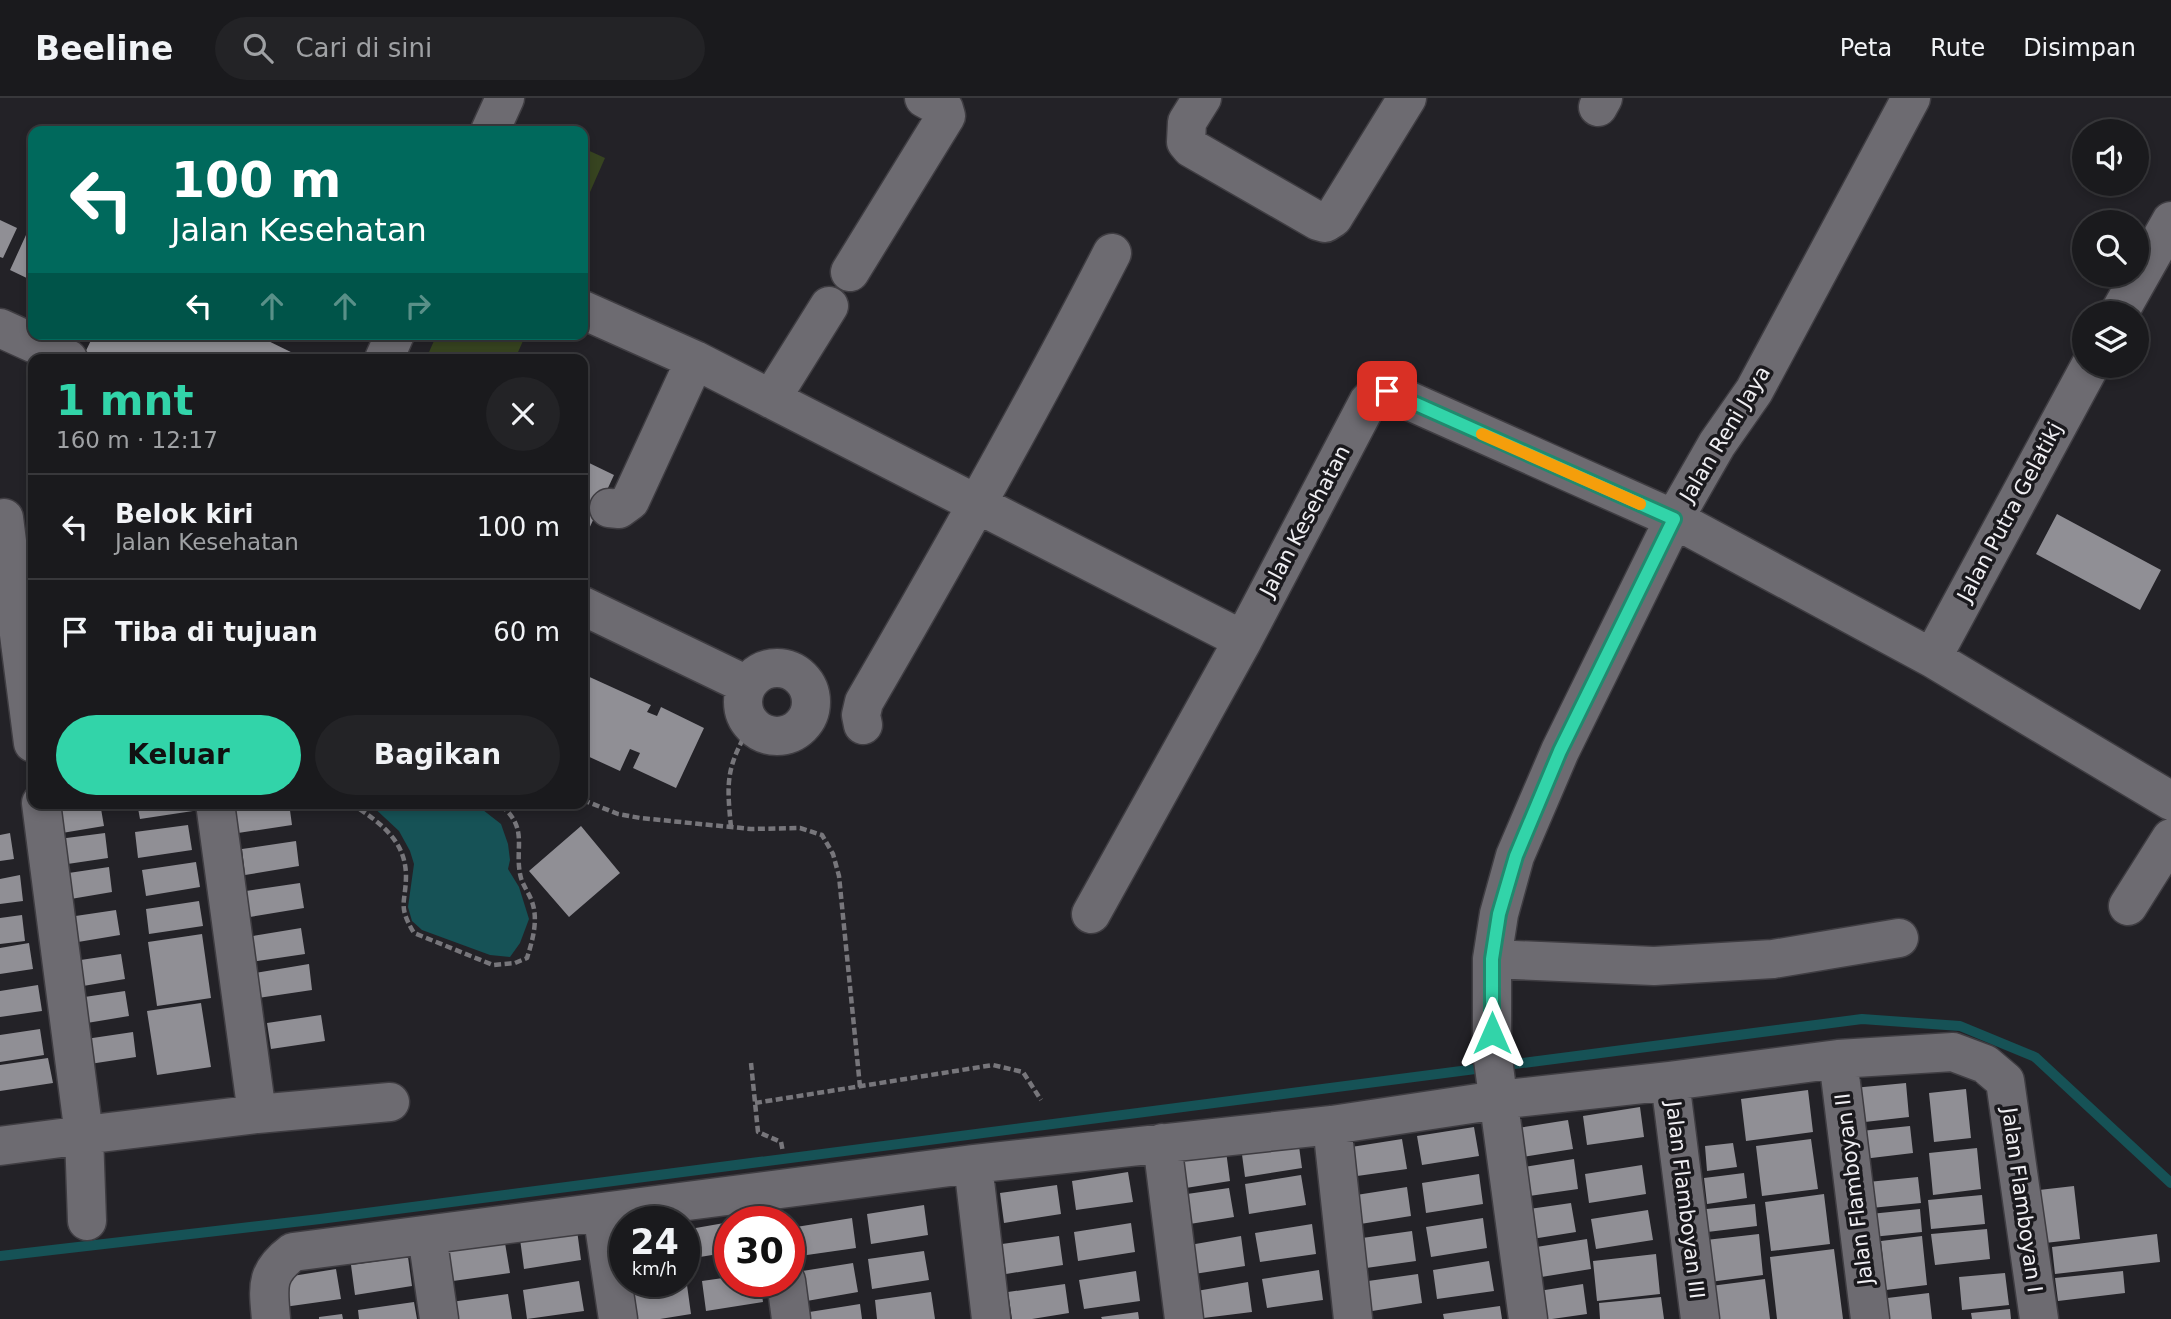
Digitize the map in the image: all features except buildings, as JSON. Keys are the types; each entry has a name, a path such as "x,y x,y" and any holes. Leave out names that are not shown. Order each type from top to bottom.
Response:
{"street":[{"path":"492,126 505,98"},
{"path":"850,272 946,116 944,109 925,98"},
{"path":"1202,98 1187,122 1186,142 1191,148 1325,223 1333,218 1407,98"},
{"name":"Jalan Reni Jaya","path":"1528,1319 1492,1052 1492,959 1499,914 1520,845 1560,751 1674,519 1717,444 1754,391 1910,98"},
{"path":"2126,301 2171,221"},
{"path":"863,724 861,715 864,702 977,505 1112,253"},
{"path":"771,399 829,306"},
{"path":"588,312 695,360 1242,640 1091,914"},
{"path":"0,328 57,354"},
{"path":"609,508 619,509 630,501 695,360"},
{"name":"Jalan Putra Gelatikj","path":"1932,658 2084,378"},
{"name":"Jalan Kesehatan","path":"1242,640 1368,402 1377,394 1387,391 1674,519"},
{"path":"12,518 28,689"},
{"path":"1674,519 1932,658 2171,801"},
{"path":"588,608 747,685"},
{"path":"781,668 793,672 803,680 810,692 811,705 807,718 799,728 774,736 761,732 751,724 744,712 743,698 747,685 756,675 767,669 781,668"},
{"path":"42,809 84,1135 88,1221"},
{"path":"216,809 257,1114"},
{"path":"2128,906 2171,838"},
{"path":"1492,959 1654,966 1773,959 1899,938"},
{"name":"Jalan Flamboyan I","path":"1838,1059 1953,1052 1985,1064 2005,1081 2039,1319"},
{"path":"776,1206 973,1164 1332,1125 1498,1100 1838,1059"},
{"name":"Jalan Flamboyan II","path":"1838,1059 1870,1319"},
{"name":"Jalan Flamboyan III","path":"1670,1081 1700,1319"},
{"path":"0,1146 257,1114 390,1102"},
{"path":"1332,1125 1353,1319"},
{"path":"1162,1143 1184,1319"},
{"path":"973,1164 991,1319"},
{"path":"271,1319 268,1289 276,1265 293,1252 602,1212 714,1208"},
{"path":"602,1212 618,1319"},
{"path":"427,1236 439,1319"},
{"path":"788,1297 791,1319"}],"path":[{"path":"731,827 727,794 730,772 734,754 751,724"},
{"path":"588,802 618,814 731,827 800,828 815,832 826,839 839,876 860,1087"},
{"path":"360,809 386,827 403,853 406,875 402,906 414,933 493,965 515,963 527,958 535,922 532,902 521,877 516,821 504,809"},
{"path":"751,1063 758,1132 782,1142"},
{"path":"755,1103 993,1065 1023,1072 1041,1100"}],"green space":[{"path":"588,150 605,158 588,197"},
{"path":"434,340 523,340 517,354 428,354"}],"water":[{"path":"375,809 482,809 501,824 508,844 508,869 519,887 529,919 520,943 510,957 490,955 422,930 412,921 408,907 414,864 399,831"}],"waterway":[{"path":"0,1256 320,1219 1862,1019 1960,1026 2035,1057 2171,1183"}],"slow traffic":[{"path":"1482,434 1640,504"}],"route":[{"path":"1387,391 1674,519 1560,751 1516,856 1499,914 1492,959 1492,1033"}]}
